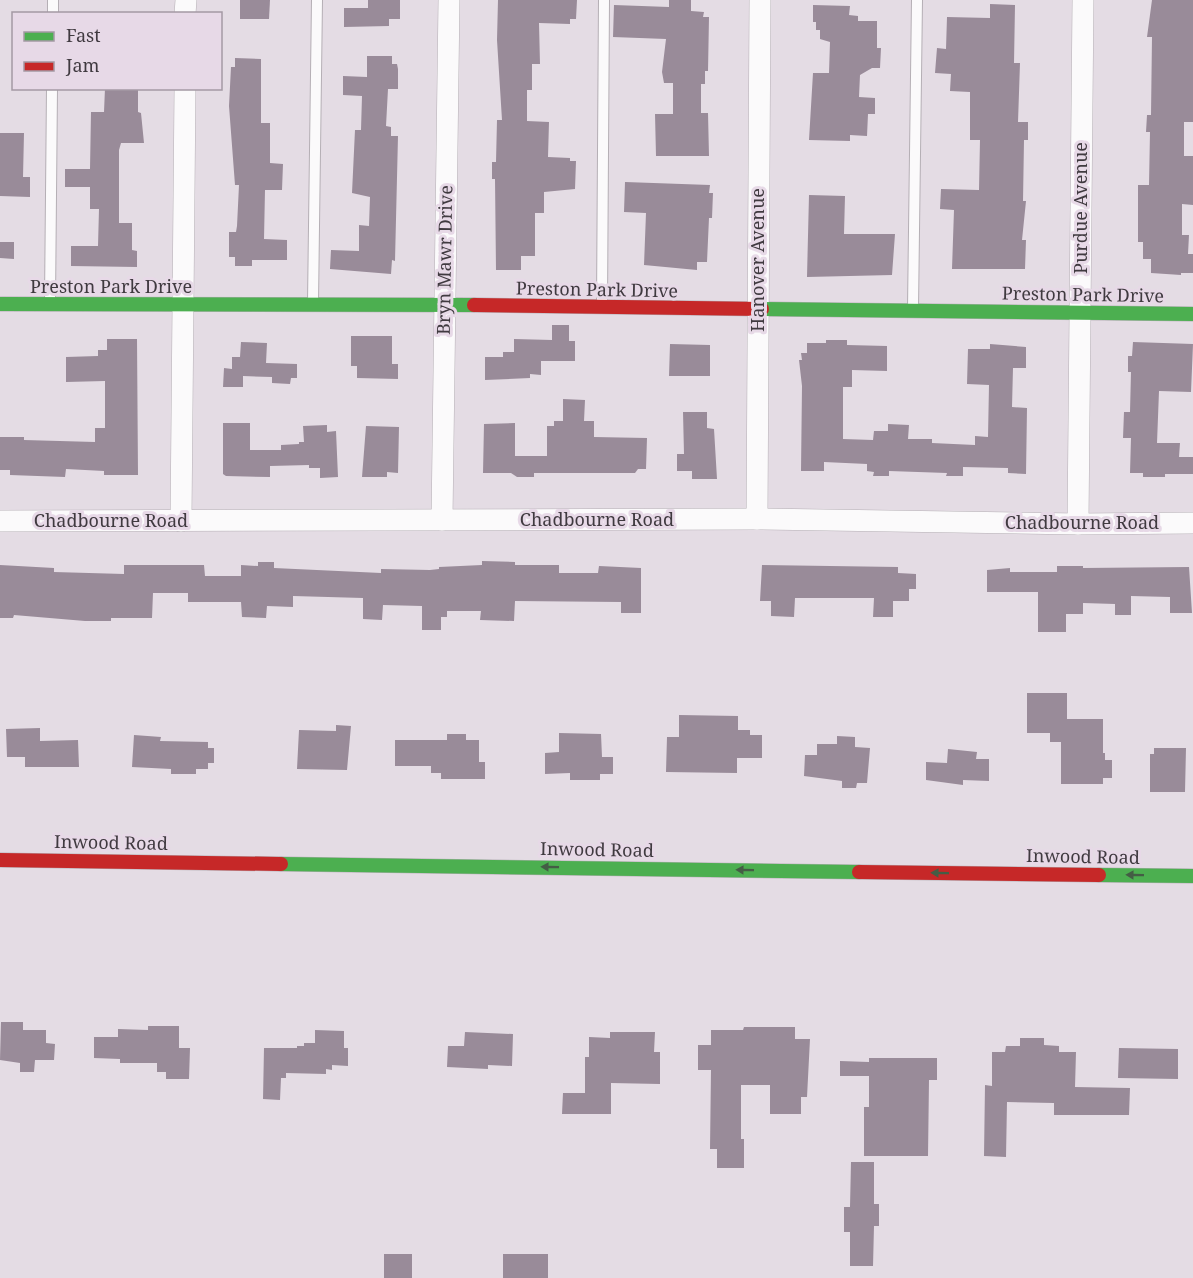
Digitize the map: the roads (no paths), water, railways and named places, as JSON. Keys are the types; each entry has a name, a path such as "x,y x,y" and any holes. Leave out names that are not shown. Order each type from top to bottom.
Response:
{"main road":[{"name":"Preston Park Drive","path":"0,304 445,305 1193,314"},
{"name":"Inwood Road","path":"0,860 1193,876"},
{"path":"263,881 264,863"},
{"path":"657,869 657,886"},
{"path":"946,888 980,888"}],"street":[{"name":"Bryn Mawr Drive","path":"442,520 449,0"},
{"name":"Hanover Avenue","path":"756,519 760,0"},
{"name":"Purdue Avenue","path":"1078,524 1083,0"},
{"path":"181,521 184,90"},
{"name":"Chadbourne Road","path":"0,521 756,519 1078,524 1193,523"}],"lane":[{"path":"313,305 316,0"},
{"path":"602,308 604,0"},
{"path":"913,311 916,0"},
{"path":"50,305 52,90"}]}
